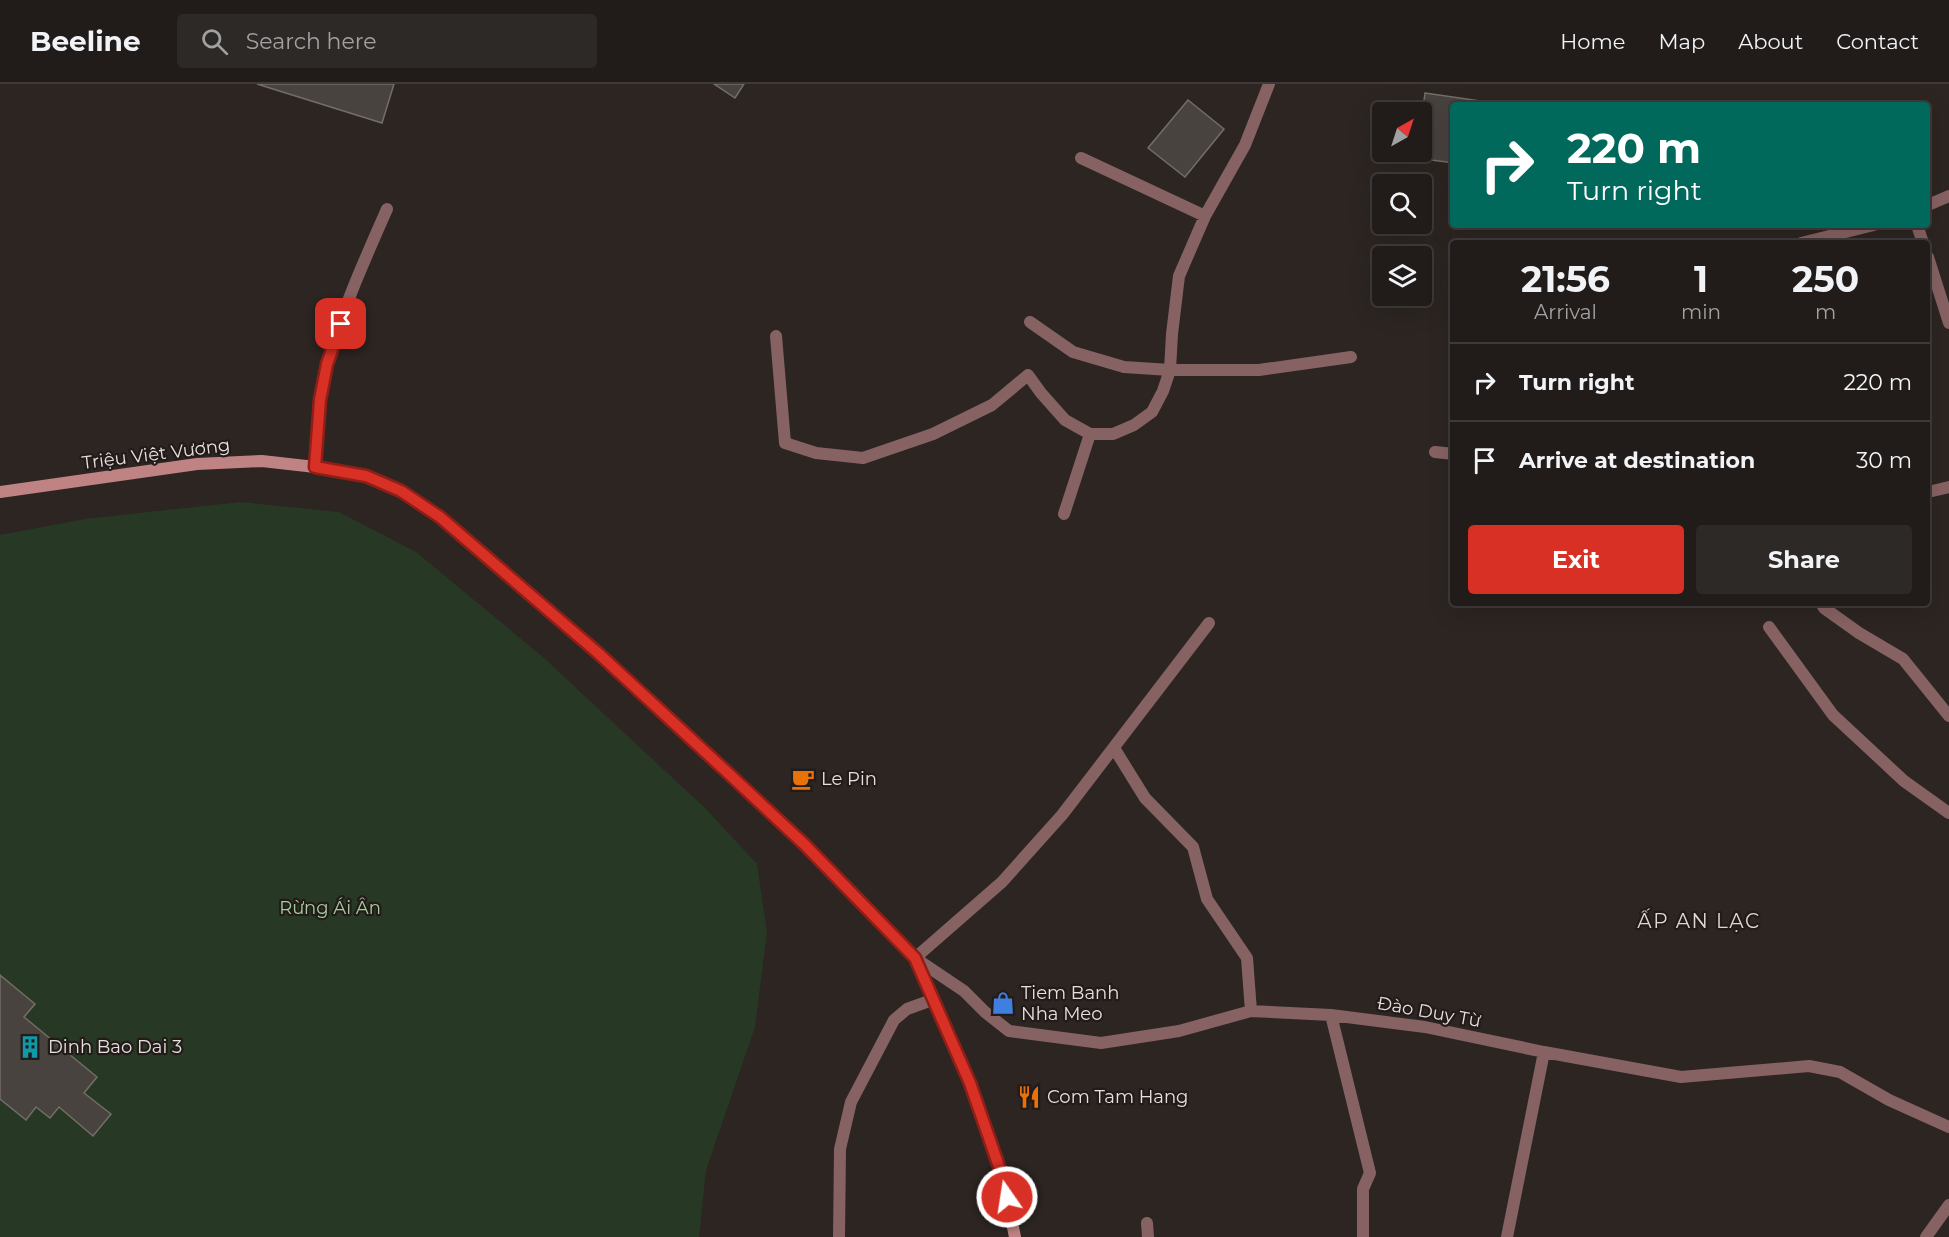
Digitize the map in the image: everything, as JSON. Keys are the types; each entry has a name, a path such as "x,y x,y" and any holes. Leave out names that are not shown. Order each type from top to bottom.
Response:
{"street":[{"path":"776,336 785,443 816,453 862,458 933,434 992,405 1028,375 1065,420 1090,434 1113,434 1134,425 1152,412 1163,391 1170,370 1179,276 1205,216 1245,145 1269,84"},
{"path":"1081,158 1205,216"},
{"path":"1930,204 1949,196"},
{"path":"315,467 320,400 327,364 362,266 387,209"},
{"path":"1813,240 1862,228"},
{"path":"1930,263 1949,323"},
{"path":"1030,322 1073,352 1124,367 1170,370 1259,370 1351,357"},
{"path":"1064,514 1090,434"},
{"path":"1436,452 1450,454"},
{"name":"Triệu Việt Vương","path":"0,492 197,464 262,461 366,476 401,491 440,517 598,653 728,773 805,845 915,958 974,1093 1003,1178 1015,1237"},
{"path":"1930,492 1949,488"},
{"path":"1823,606 1859,633 1903,658 1949,716"},
{"path":"915,958 1002,882 1062,815 1209,623"},
{"path":"1769,627 1833,715 1904,781 1949,813"},
{"path":"1114,748 1145,798 1193,847 1207,899 1246,958 1251,1011"},
{"name":"Đào Duy Từ","path":"915,958 963,991 1009,1031 1101,1043 1179,1031 1251,1011 1331,1015 1425,1027 1681,1077 1809,1066 1840,1072 1889,1100 1949,1127"},
{"path":"839,1237 840,1149 851,1102 894,1020 907,1009 932,1000"},
{"path":"1331,1015 1370,1173 1363,1189 1363,1237"},
{"path":"1507,1237 1544,1052"},
{"path":"1926,1237 1949,1205"},
{"path":"1147,1223 1148,1237"}],"green space":[{"name":"Rừng Ái Ân","path":"240,502 339,512 416,552 544,658 707,810 757,864 767,932 755,1027 706,1170 699,1237 0,1237 0,535 85,519"}],"building":[{"path":"257,84 394,84 382,123"},
{"path":"714,84 744,84 735,98"},
{"path":"1425,93 1488,102 1450,102 1450,162 1432,160 1432,102 1424,102"},
{"path":"1188,100 1224,129 1185,177 1148,148"},
{"name":"Dinh Bao Dai 3","path":"0,975 35,1004 24,1017 97,1077 84,1093 111,1114 93,1136 59,1107 50,1118 36,1107 26,1120 0,1099"}],"place":[{"name":"Le Pin","path":"803,779"},
{"name":"Tiem Banh Nha Meo","path":"1003,1003"},
{"name":"Dinh Bao Dai 3","path":"30,1047"},
{"name":"Com Tam Hang","path":"1029,1097"}],"district":[{"name":"ẤP AN LẠC","path":"1699,921"}],"route":[{"path":"341,324 327,364 320,400 315,467 366,476 401,491 440,517 598,653 728,773 805,845 915,958 970,1083 1003,1178 1007,1197"}]}
